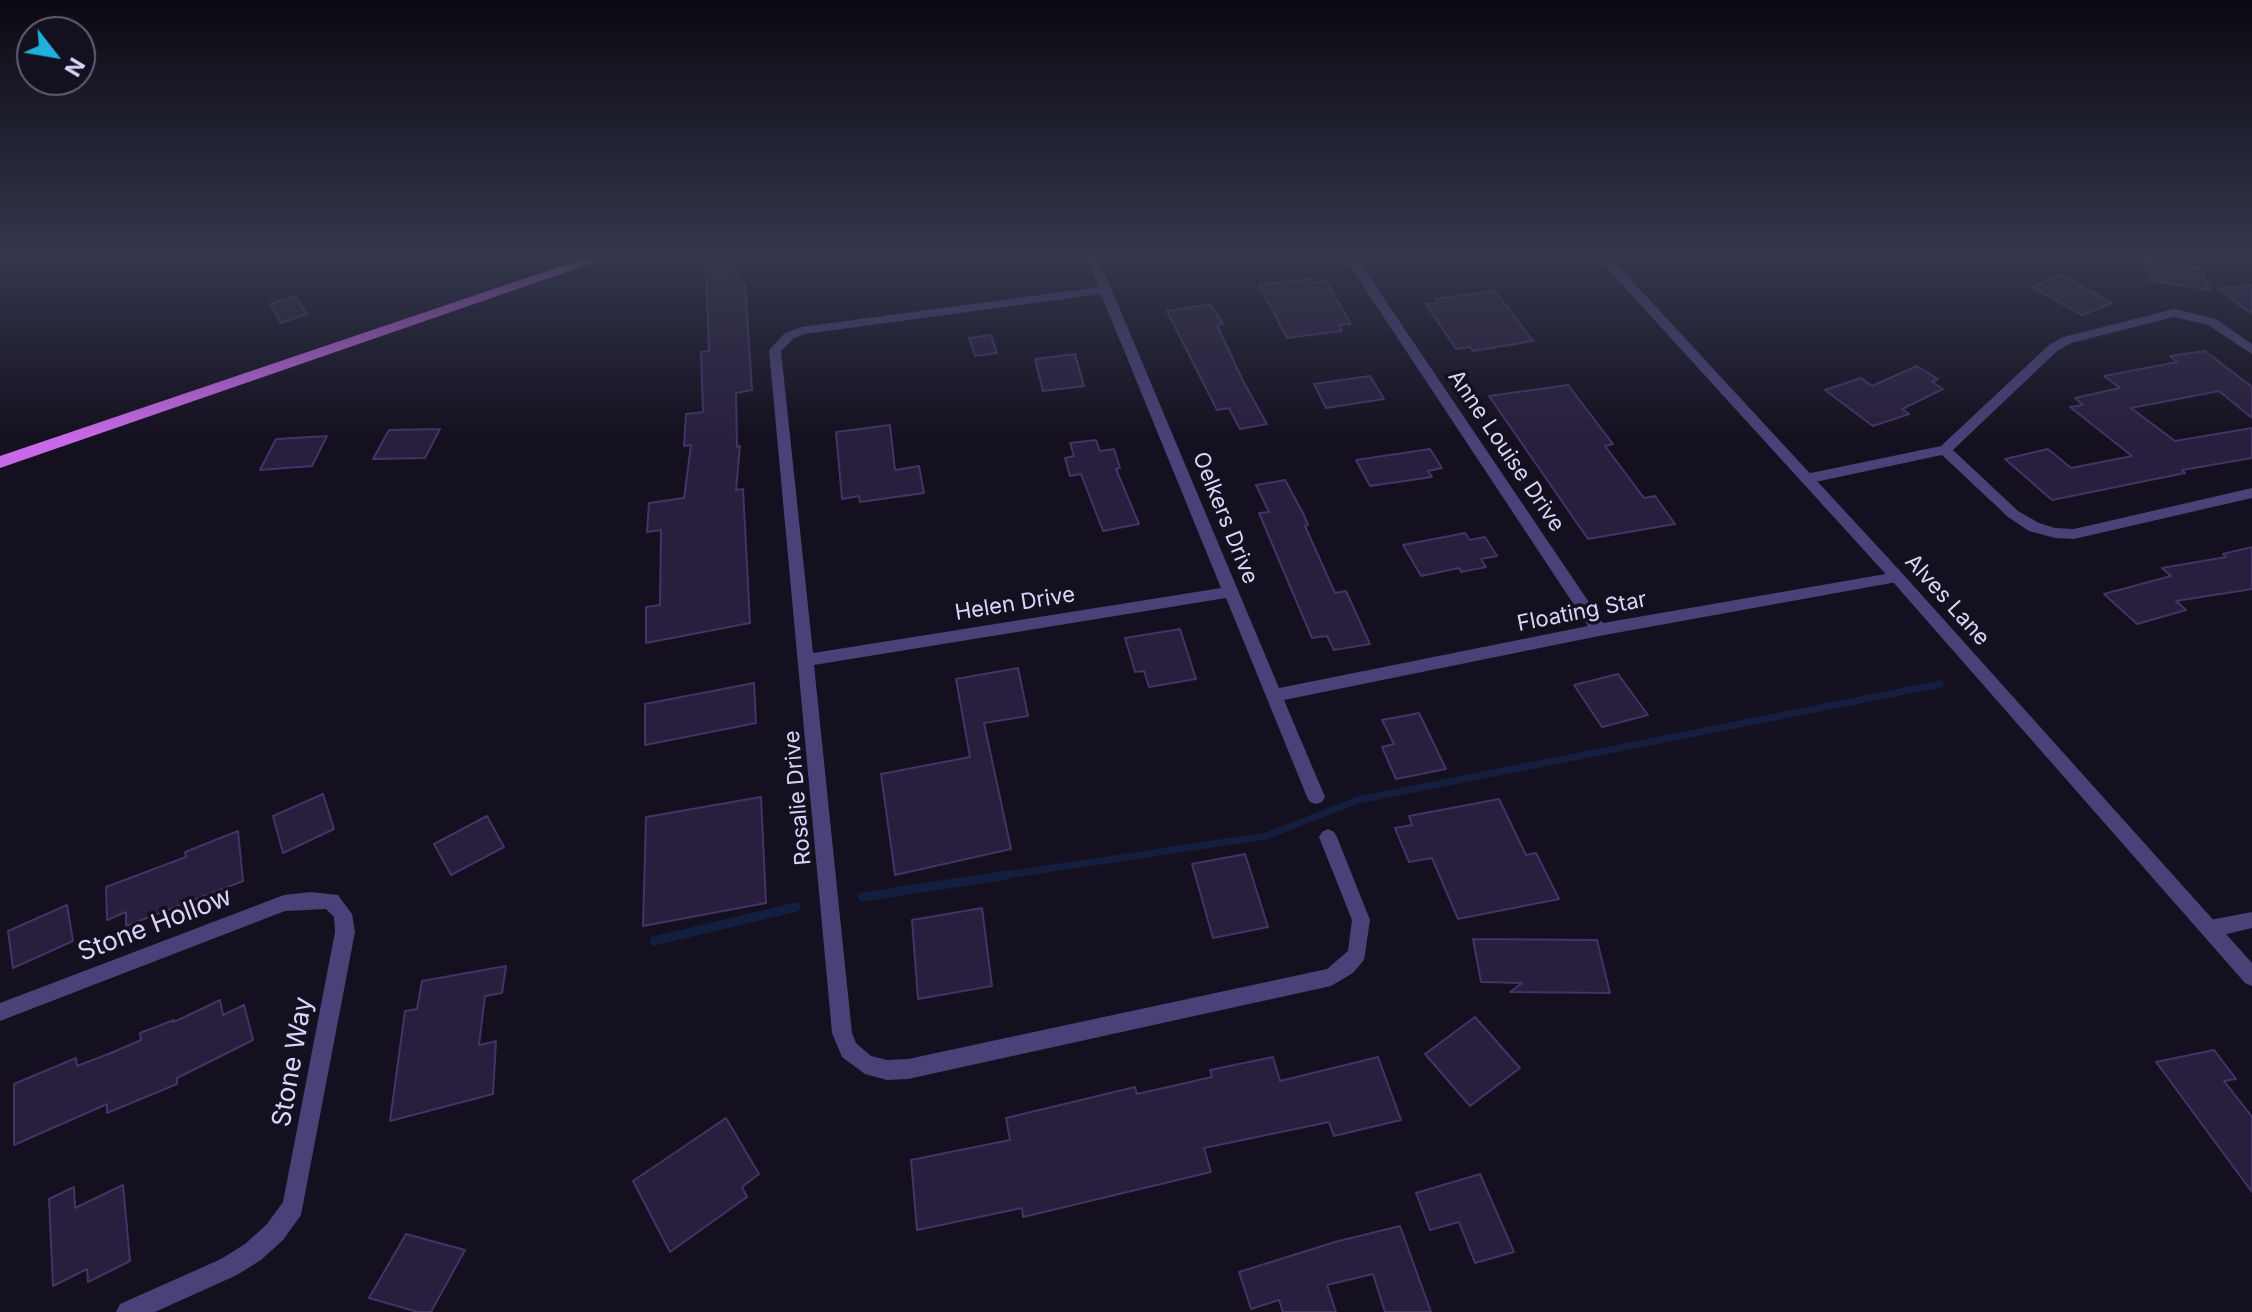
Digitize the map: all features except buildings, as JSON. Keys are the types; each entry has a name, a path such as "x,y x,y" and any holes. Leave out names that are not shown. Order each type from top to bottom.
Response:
{"main road":[{"path":"0,462 423,318"}],"street":[{"name":"Rosalie Drive","path":"896,318 801,331 779,343 775,350 808,660 842,1033 849,1050 865,1064 887,1070 908,1069 1331,977 1346,967 1357,954 1361,920 1328,837"},
{"name":"Oelkers Drive","path":"1116,318 1316,797"},
{"name":"Anne Louise Drive","path":"1391,318 1599,630"},
{"name":"Alves Lane","path":"1659,318 1897,577 2252,977"},
{"path":"1806,479 1945,450 2053,348 2067,340 2153,318"},
{"path":"2196,318 2212,322 2252,350"},
{"path":"1945,450 2013,514 2034,527 2055,533 2074,534 2252,493"},
{"name":"Floating Star","path":"1275,695 1599,630 1897,577"},
{"name":"Helen Drive","path":"808,660 1228,592"},
{"name":"Stone Hollow","path":"0,1012 284,903 331,901"},
{"name":"Stone Way","path":"128,1312 229,1267 253,1252 275,1232 293,1207 345,932 343,914 331,901"},
{"path":"2210,929 2252,920"}],"waterway":[{"path":"994,877 1266,836 1358,800 1940,684"},
{"path":"862,897 1007,875"},
{"path":"654,941 796,907"}]}
